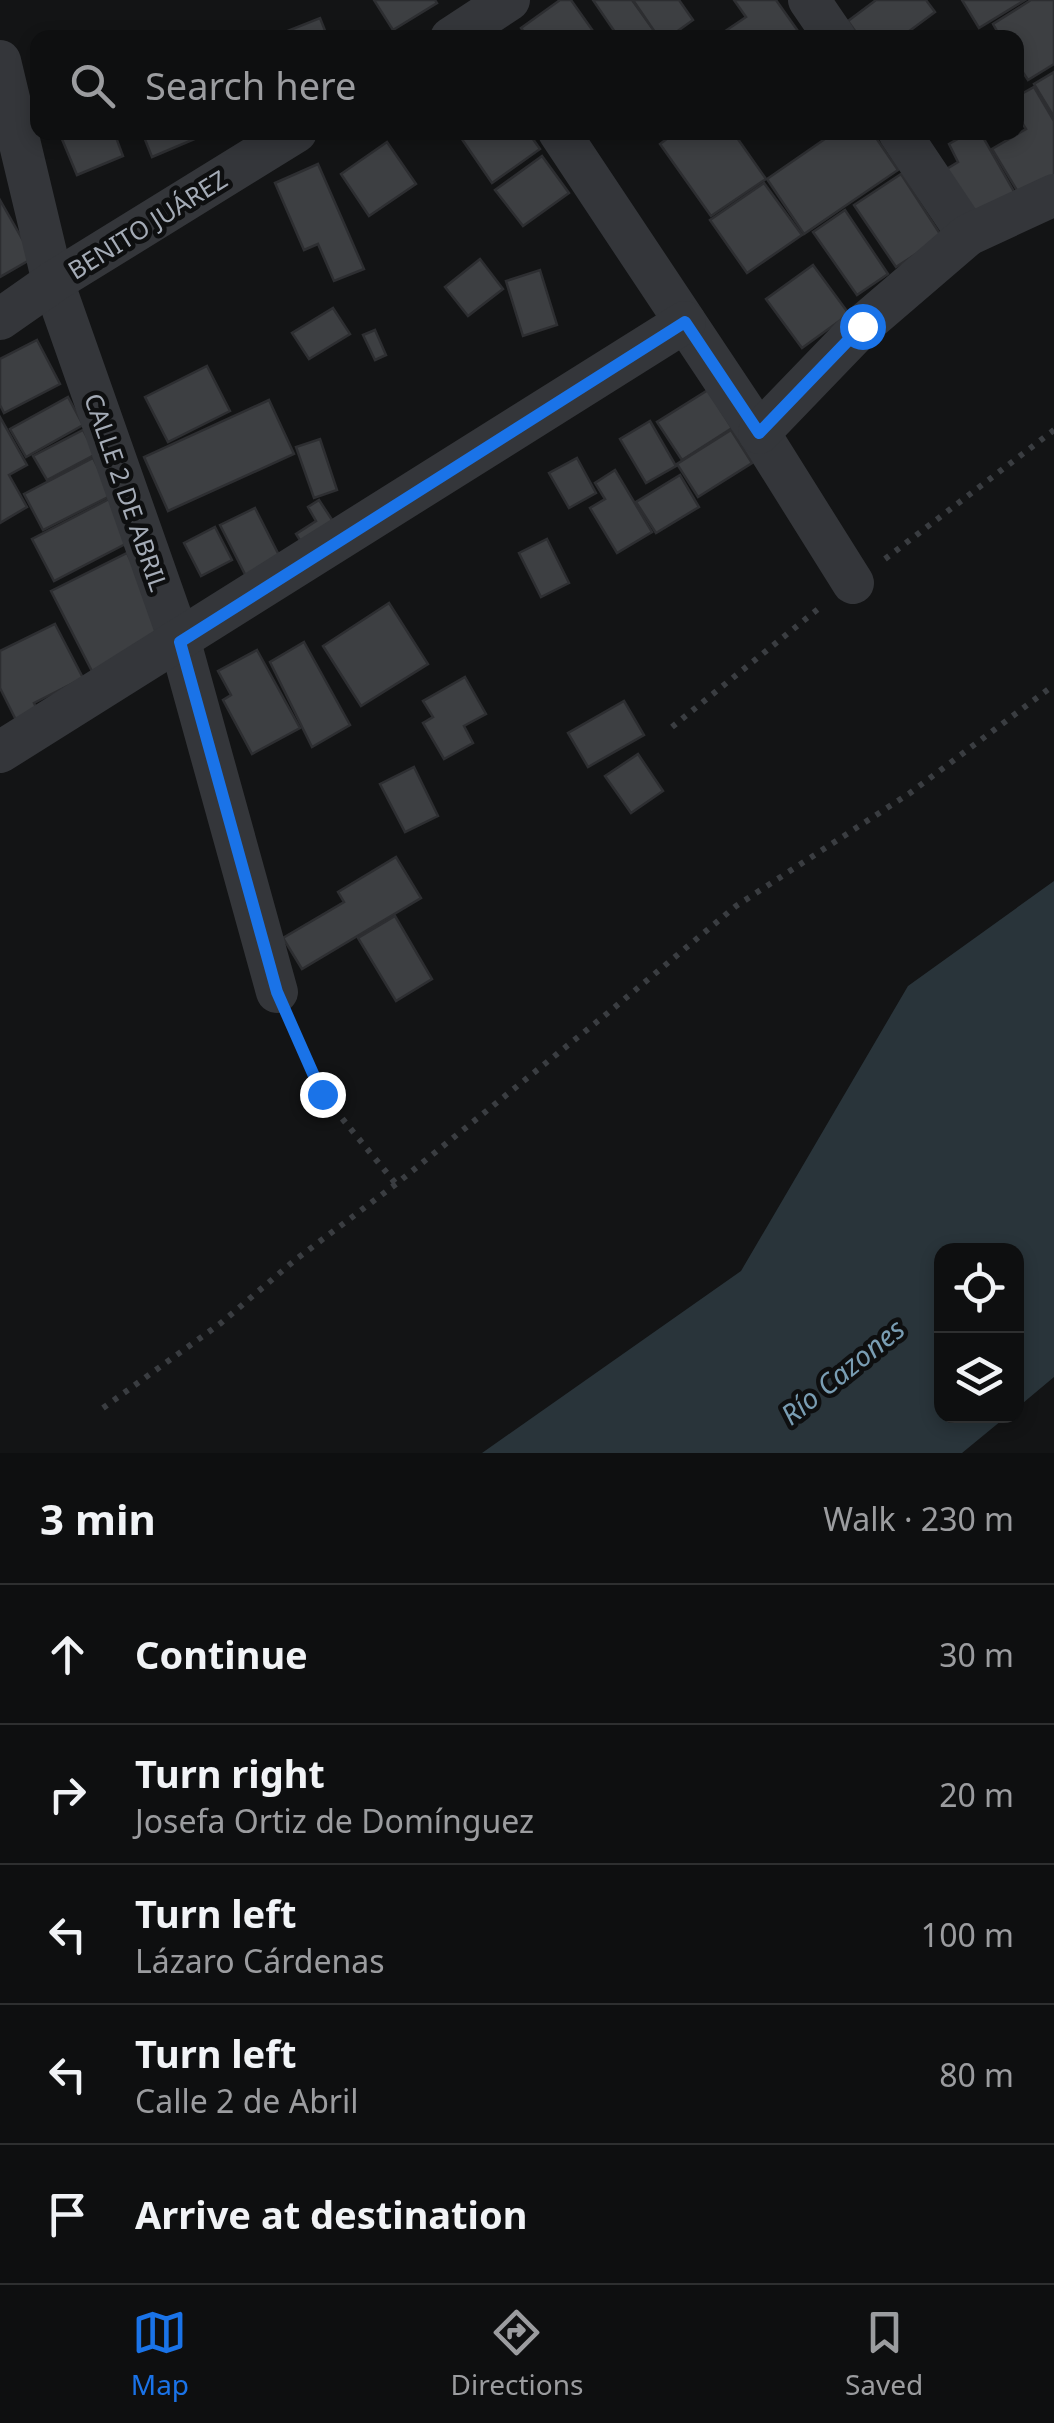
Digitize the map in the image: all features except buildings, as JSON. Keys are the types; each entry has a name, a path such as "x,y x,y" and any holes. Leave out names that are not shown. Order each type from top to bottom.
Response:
{"street":[{"path":"809,0 829,30"},
{"name":"CALLE 2 DE ABRIL","path":"0,61 53,282 180,642 277,992"},
{"name":"BENITO JUÁREZ","path":"0,319 283,140"},
{"path":"563,140 759,433 853,583"},
{"path":"904,140 968,235"},
{"path":"759,433 862,326 968,235 1054,194"},
{"path":"0,752 685,322"}],"path":[{"path":"103,1408 221,1323 736,906 910,793 1054,684"},
{"path":"277,992 322,1094 396,1184"}],"water":[{"name":"Río Cazones","path":"1054,881 1054,1377 1024,1402 1024,1243 934,1243 934,1423 998,1423 962,1453 482,1453 741,1271 908,986"}],"route":[{"path":"322,1094 277,992 180,642 685,322 759,433 862,326"}]}
